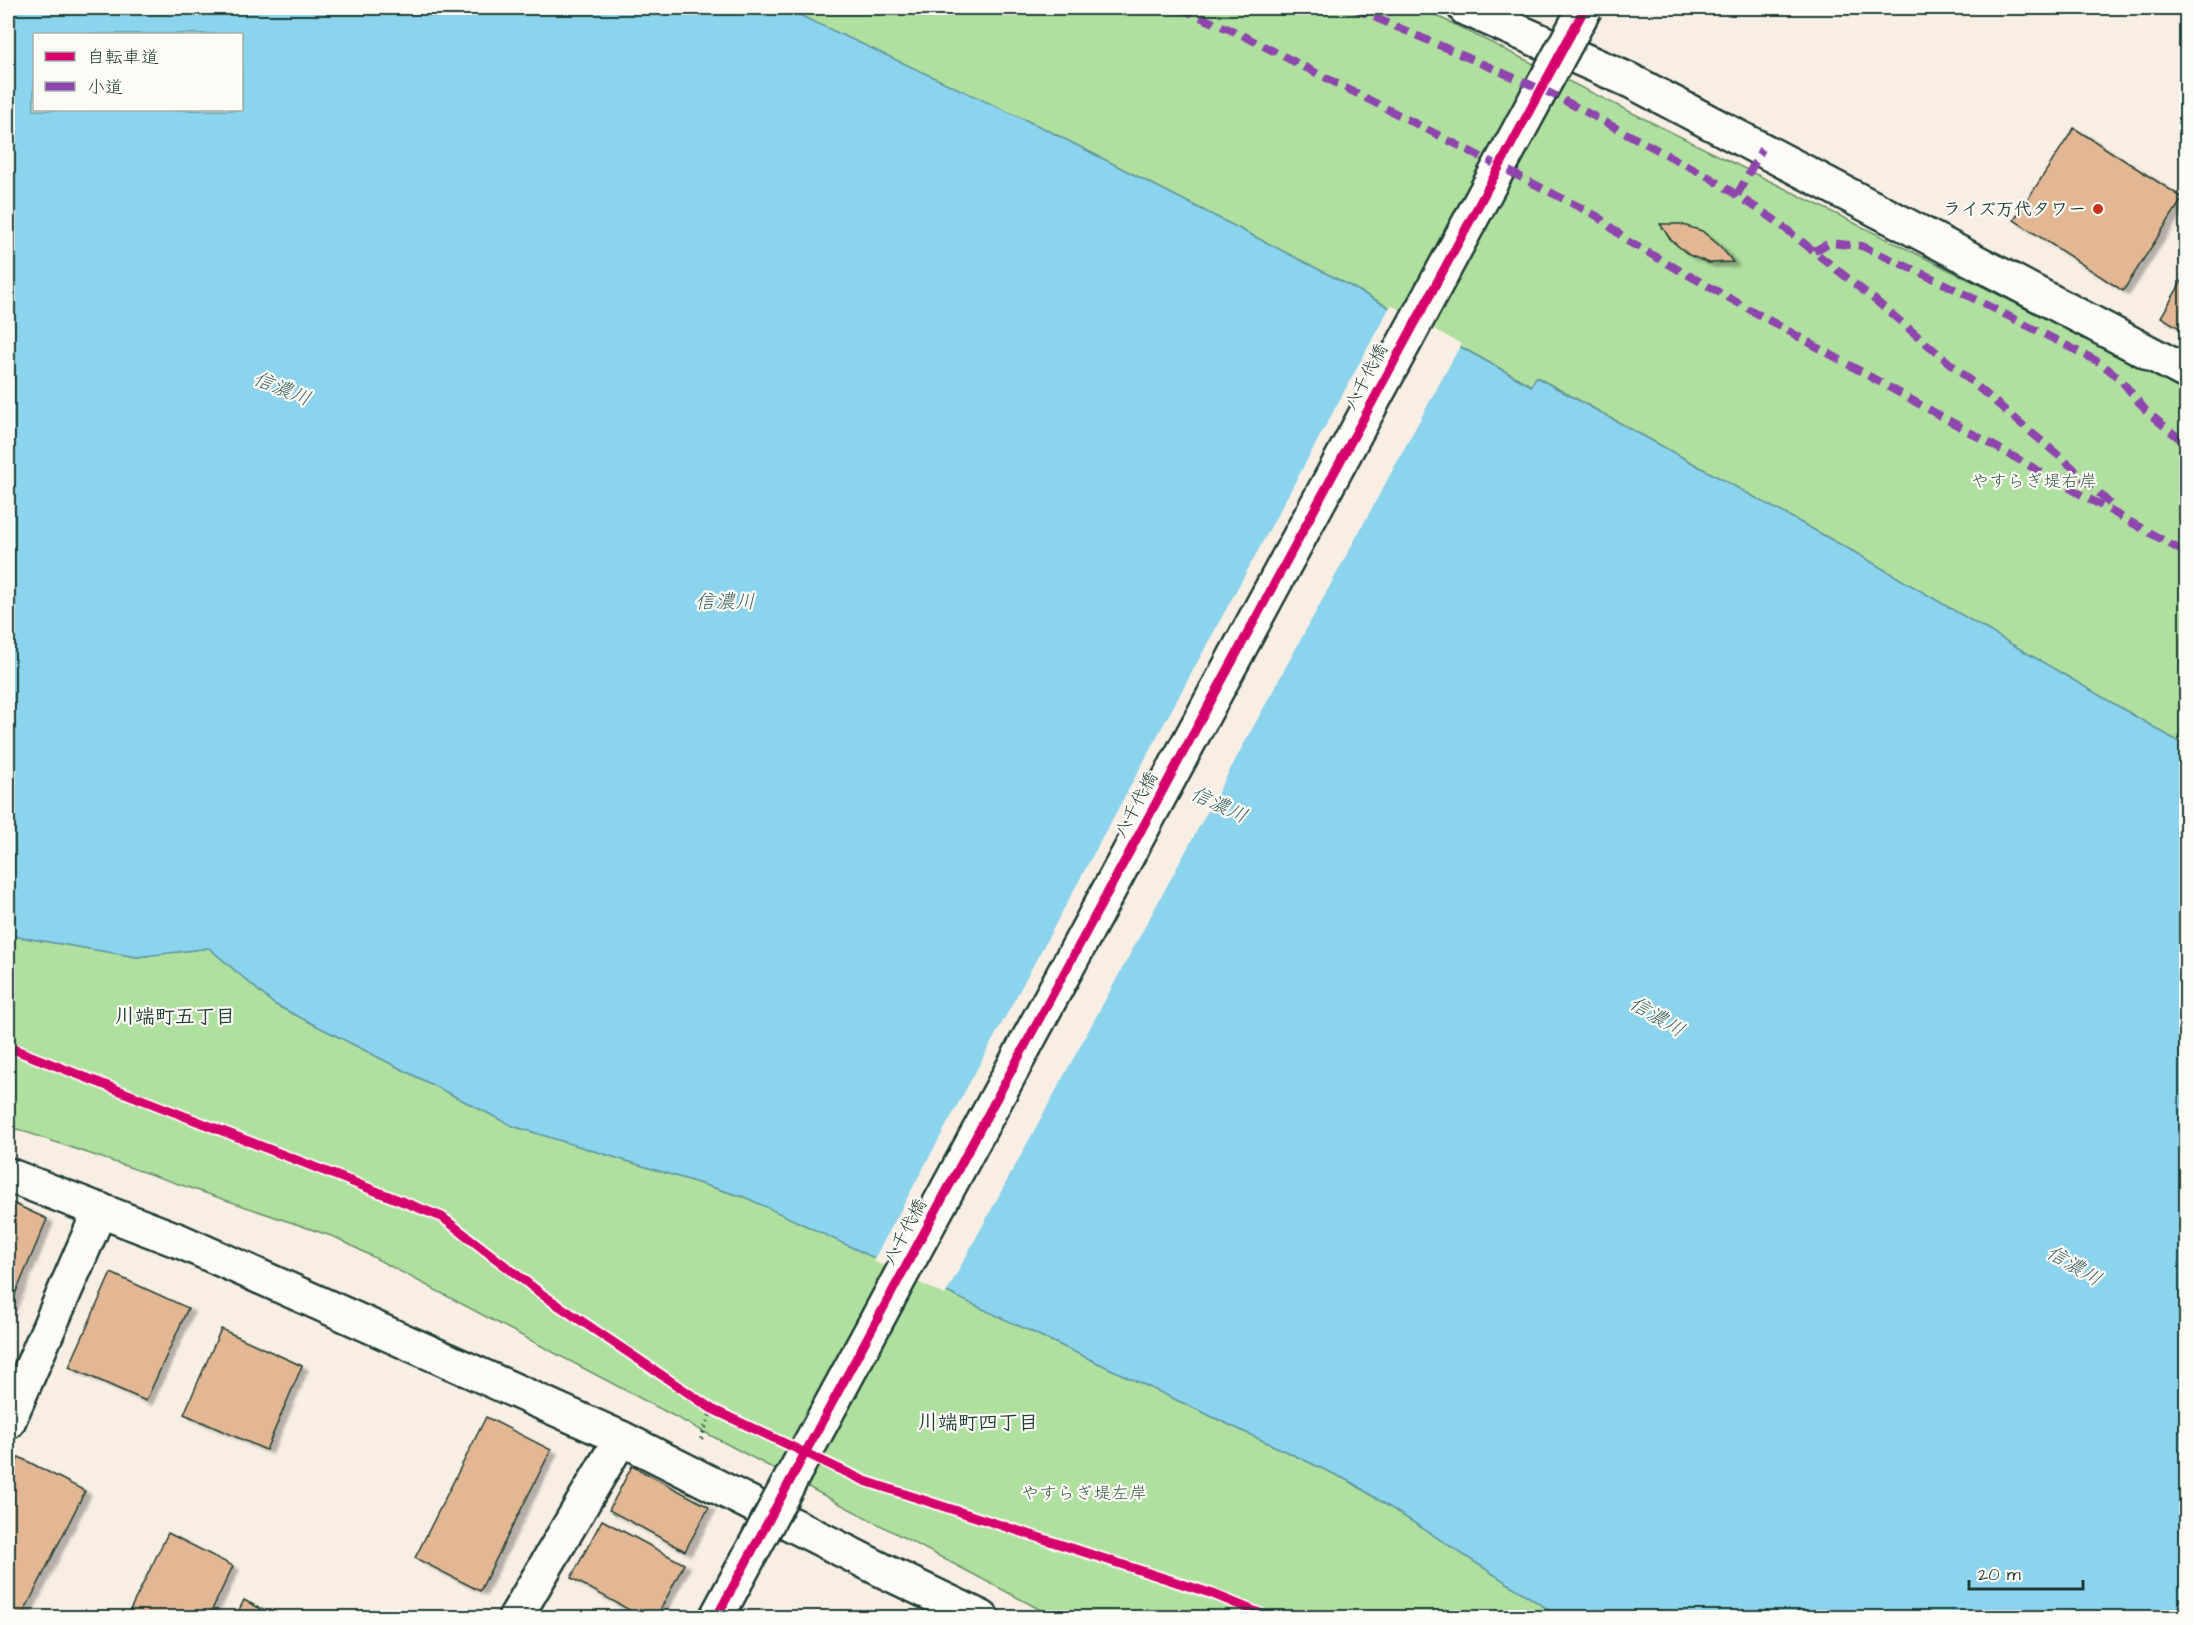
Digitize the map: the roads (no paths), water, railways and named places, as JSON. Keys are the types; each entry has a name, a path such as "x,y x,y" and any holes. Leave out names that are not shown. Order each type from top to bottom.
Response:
{"street":[{"path":"1465,8 1631,81 2187,372"},
{"name":"八千代橋","path":"716,1617 1585,8"},
{"path":"8,1175 182,1242 621,1438 884,1571 982,1617"},
{"path":"8,1422 100,1210"},
{"path":"515,1617 621,1438"}],"water":[{"name":"信濃川","path":"8,8 784,8 1045,129 1341,281 1531,386 1536,377 1854,552 2186,746 2186,1617 1560,1617 1351,1482 747,1198 513,1126 274,1004 209,948 137,957 8,935"}],"place":[{"name":"ライズ万代タワー","path":"2098,209"}],"district":[{"name":"川端町五丁目","path":"175,1017"},
{"name":"川端町四丁目","path":"978,1423"}],"park label":[{"name":"やすらぎ堤右岸","path":"2034,481"},
{"name":"やすらぎ堤左岸","path":"1084,1493"}]}
